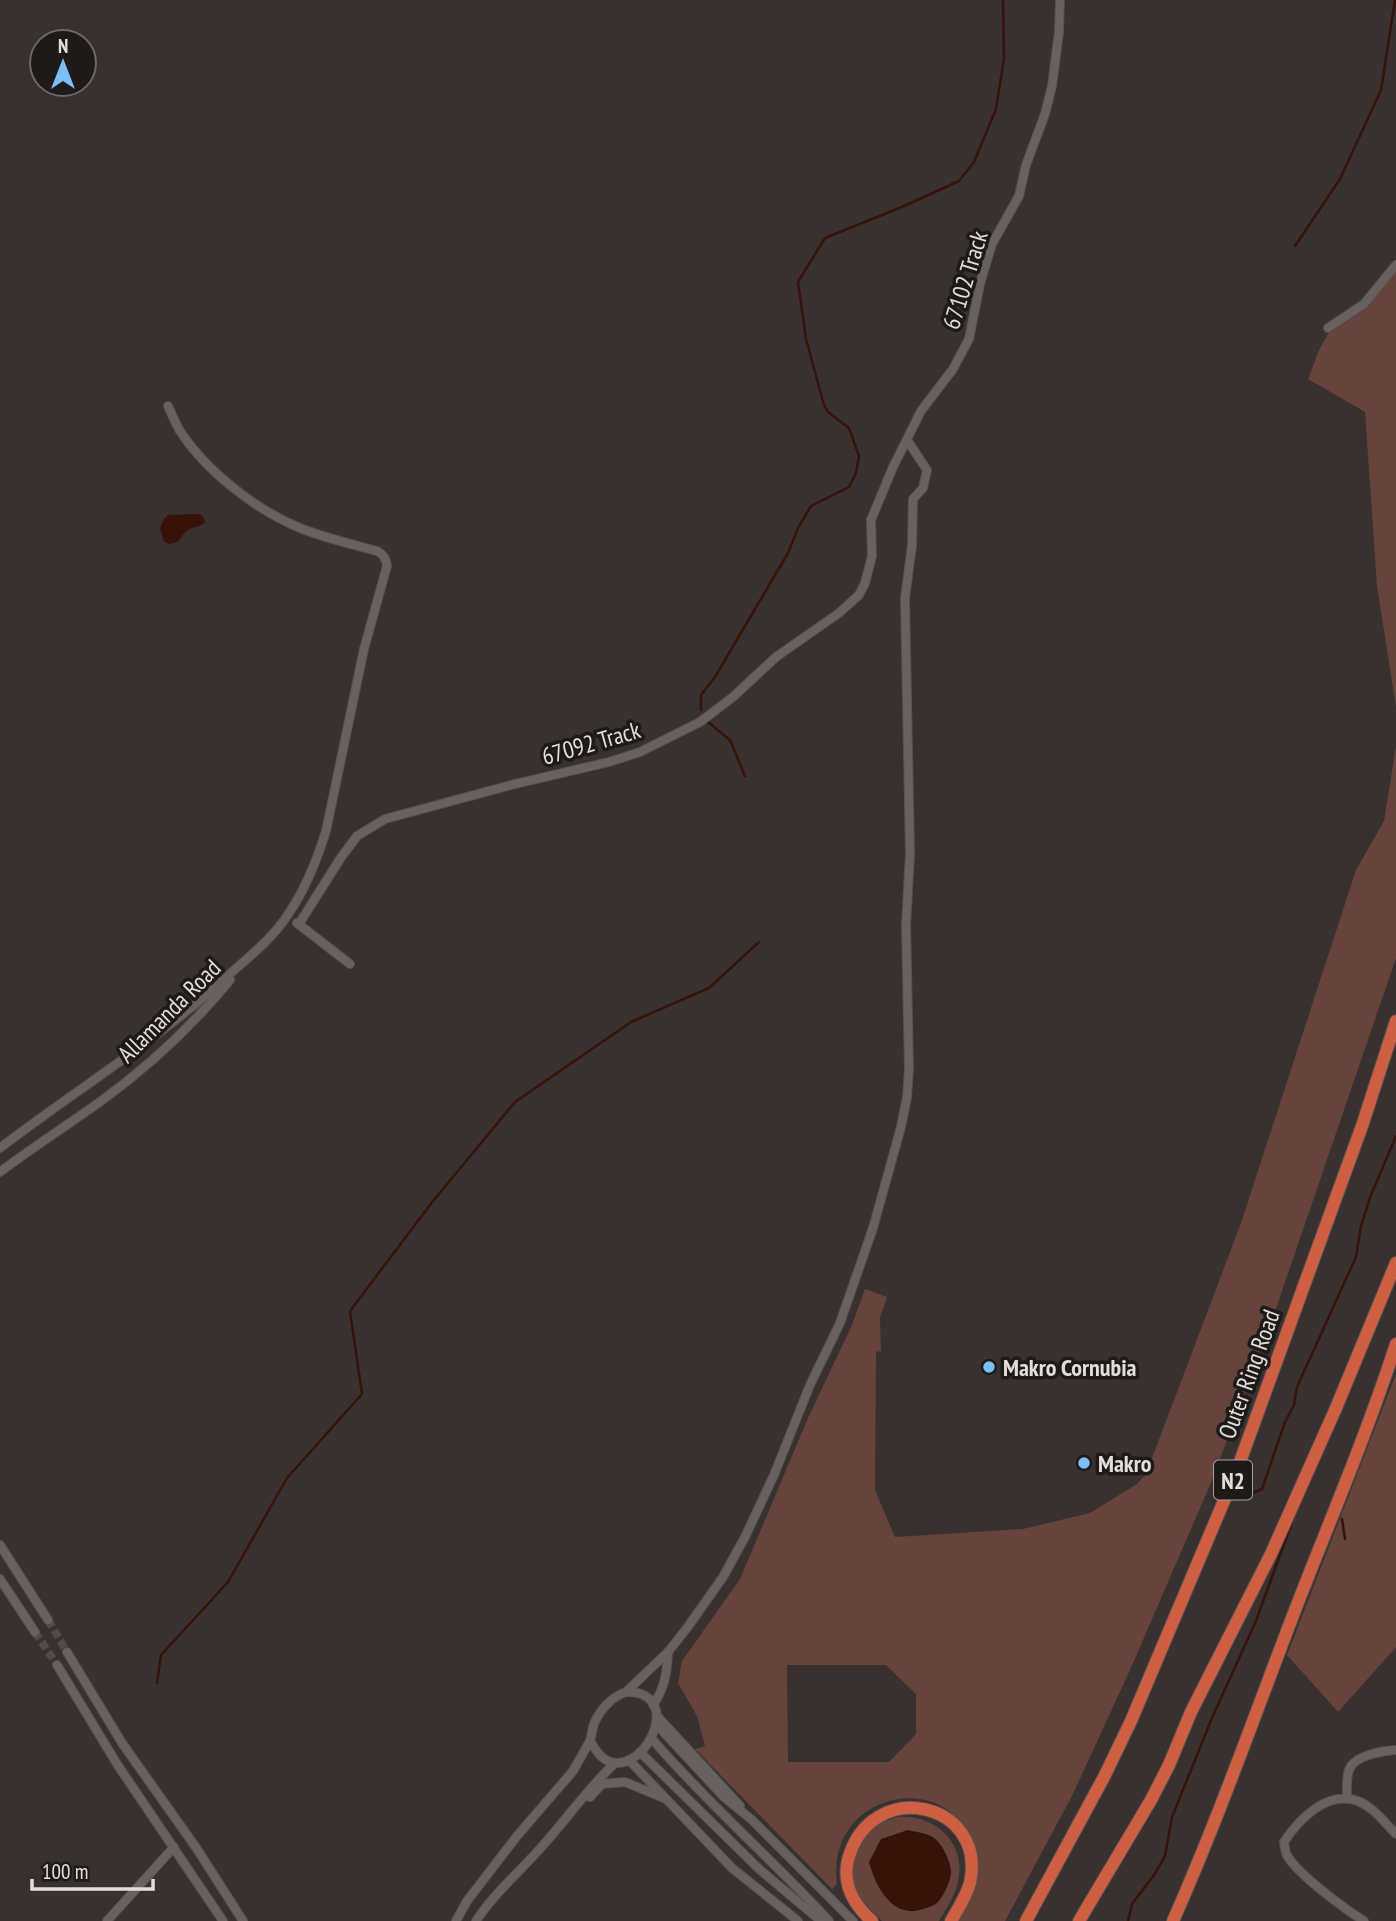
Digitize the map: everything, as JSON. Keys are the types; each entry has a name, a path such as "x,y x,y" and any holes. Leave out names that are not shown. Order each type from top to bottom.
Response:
{"highway":[{"name":"Outer Ring Road","path":"1027,1921 1131,1721 1237,1470 1354,1150 1396,1021"},
{"path":"1079,1921 1151,1800 1191,1712 1271,1554 1336,1408 1396,1262"},
{"path":"1172,1921 1224,1798 1375,1408 1396,1344"},
{"path":"872,1921 853,1900 848,1886 846,1869 851,1849 872,1821 888,1811 908,1807 928,1809 943,1816 956,1826 964,1839 972,1867 970,1883 951,1921"}],"street":[{"name":"67102 Track","path":"872,556 871,520 921,411 953,369 969,339 980,284 992,244 1019,196 1026,165 1045,114 1052,86 1060,0"},
{"path":"1328,328 1364,304 1396,265"},
{"path":"168,407 180,430 210,467 234,488 265,510 298,527 383,554 387,566 348,719 333,804 317,859 288,915 273,935 247,959"},
{"path":"456,1921 467,1901 517,1836 573,1771 590,1741 593,1727 607,1705 613,1698 626,1692 668,1652 723,1577 774,1475 810,1385 841,1323 873,1228 901,1127 909,1068 906,925 910,854 905,598 912,545 913,499 923,488 928,470 907,440"},
{"name":"67092 Track","path":"299,924 357,836 385,819 510,785 609,762 640,752 700,722 733,698 776,657 859,595 872,556"},
{"path":"288,915 350,964"},
{"name":"Allamanda Road","path":"0,1148 181,1015 247,959"},
{"name":"Allamanda Road","path":"0,1171 103,1100 153,1059 184,1031 247,959"},
{"path":"0,1545 48,1620"},
{"path":"0,1579 35,1632"},
{"path":"67,1652 122,1743 197,1849 243,1921"},
{"path":"653,1705 660,1695 666,1677 668,1652"},
{"path":"57,1665 117,1764 223,1921"},
{"path":"626,1692 643,1695 653,1705 657,1720 724,1797 752,1819 853,1921"},
{"path":"476,1921 489,1901 537,1853 600,1777 615,1763 629,1760 640,1752 652,1739 657,1720"},
{"path":"652,1739 829,1921"},
{"path":"590,1741 603,1757 615,1763"},
{"path":"1347,1799 1349,1770 1353,1763 1383,1751 1396,1750"},
{"path":"640,1752 759,1869 821,1921"},
{"path":"629,1760 732,1868 798,1921"},
{"path":"570,1814 603,1784 610,1783 625,1782 668,1801"},
{"path":"1364,1921 1308,1878 1286,1855 1284,1842 1299,1821 1314,1809 1340,1799 1359,1802 1396,1834"},
{"path":"107,1921 174,1847"}],"shaded area":[{"path":"1396,272 1396,707 1377,586 1365,412 1308,379 1328,334 1363,311"},
{"path":"200,514 205,523 188,530 178,542 164,542 160,528 168,515"},
{"path":"1396,746 1396,958 1269,1329 1210,1485 1072,1796 1005,1921 958,1921 977,1883 978,1864 974,1846 960,1821 939,1805 915,1798 890,1800 868,1811 849,1828 838,1853 837,1884 832,1889 695,1749 705,1746 697,1716 678,1683 682,1661 740,1579 808,1418 852,1325 865,1289 887,1297 880,1318 881,1351 876,1352 875,1490 895,1537 1023,1529 1090,1513 1137,1484 1146,1474 1241,1223 1356,870 1384,821","holes":["787,1665 886,1665 916,1694 916,1734 889,1762 788,1762"]},
{"path":"1396,1374 1396,1647 1338,1712 1287,1655"},
{"path":"898,1817 912,1817 936,1826 953,1844 958,1855 960,1868 957,1887 939,1921 882,1921 857,1892 852,1867 860,1845 876,1827"},
{"path":"908,1830 934,1838 943,1848 951,1868 947,1888 938,1902 912,1911 903,1910 887,1899 869,1862 881,1839"}],"waterway":[{"path":"701,710 701,695 715,677 788,553 811,506 849,487 856,473 859,456 849,428 828,412 824,405 806,339 798,282 825,238 959,181 974,162 996,109 1004,58 1003,0"},
{"path":"1295,246 1340,179 1381,90 1395,0"},
{"path":"708,722 730,740 745,776"},
{"path":"157,1683 161,1655 228,1582 287,1478 362,1394 350,1311 433,1201 515,1102 631,1022 709,988 759,942"},
{"path":"1244,1497 1262,1489 1285,1422 1294,1405 1297,1387 1356,1257 1361,1226 1371,1195 1396,1136"},
{"path":"1342,1519 1345,1539"},
{"path":"1128,1921 1132,1904 1165,1856 1172,1817 1212,1718 1256,1621 1292,1522"}],"tunnel":[{"path":"48,1620 67,1652"},
{"path":"35,1632 57,1665"}],"place":[{"name":"Makro Cornubia","path":"989,1367"},
{"name":"Makro","path":"1084,1463"}]}
